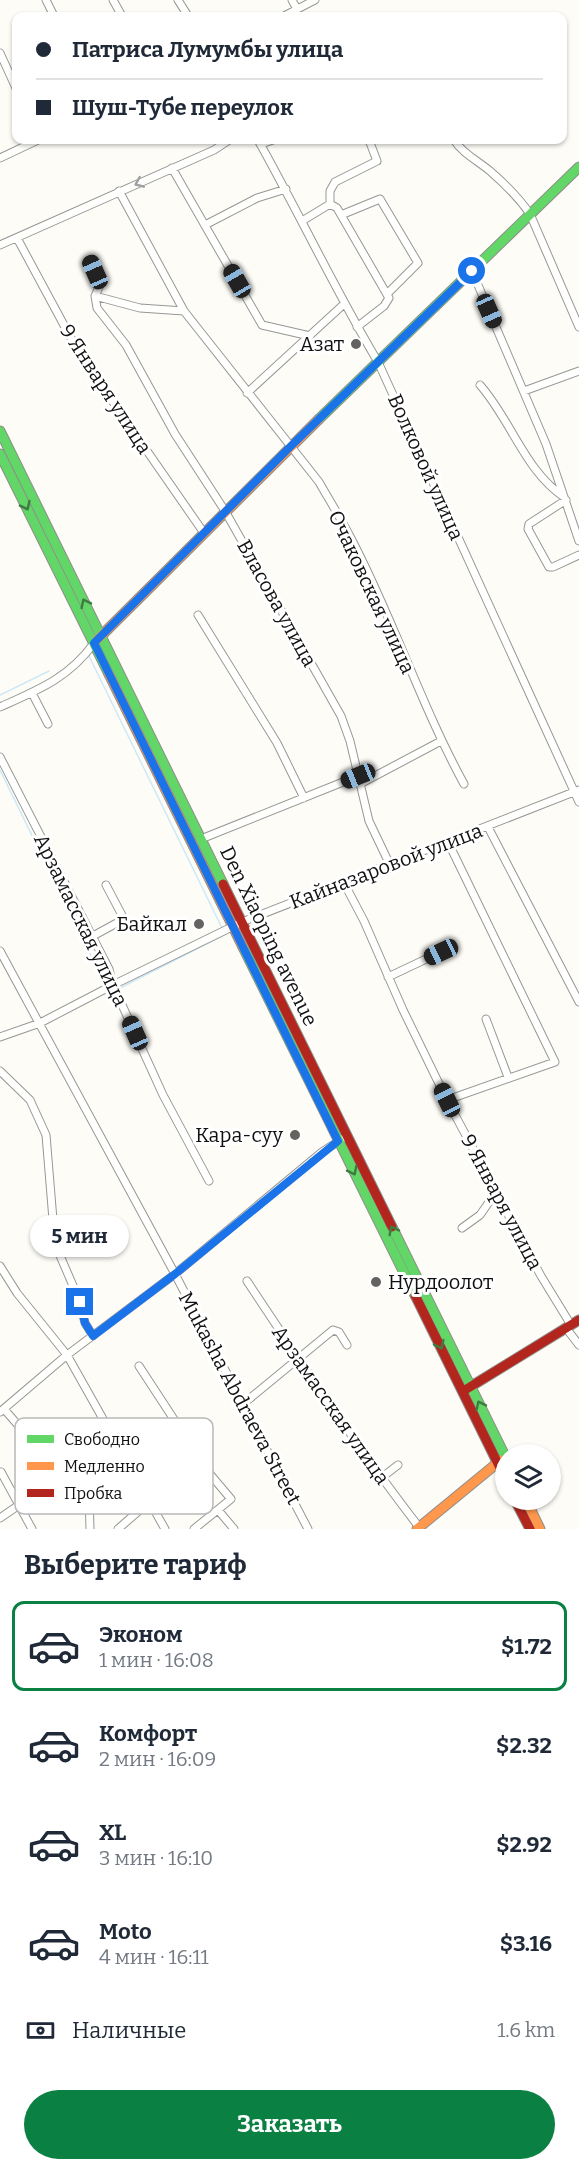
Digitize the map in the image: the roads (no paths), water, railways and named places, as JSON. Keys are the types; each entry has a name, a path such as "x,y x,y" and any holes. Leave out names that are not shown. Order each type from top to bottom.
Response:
{"main road":[{"path":"97,639 291,446 579,167"},
{"name":"Den Xiaoping avenue","path":"0,430 97,639"},
{"name":"Den Xiaoping avenue","path":"0,455 97,639 165,775 338,1141 495,1444"},
{"name":"Den Xiaoping avenue","path":"165,775 201,839 237,924 347,1136 467,1388"},
{"path":"467,1388 572,1325"},
{"path":"418,1528 495,1465"},
{"path":"520,1510 530,1529"},
{"path":"531,1510 540,1529"}],"street":[{"path":"292,0 297,9"},
{"path":"291,12 315,0"},
{"path":"0,53 12,79"},
{"path":"0,158 30,144"},
{"path":"0,245 224,144"},
{"name":"Волковой улица","path":"261,144 344,304 378,362 579,802"},
{"path":"330,204 330,191 335,182 377,161 371,144"},
{"path":"457,144 492,172 521,201 530,214 579,327"},
{"path":"172,168 262,325 310,336"},
{"path":"205,225 257,198 286,189"},
{"name":"Очаковская улица","path":"119,191 184,311 319,482 355,546 441,741 465,784"},
{"path":"340,215 380,199 418,262 387,294"},
{"path":"330,204 337,208 389,298 384,306 357,327"},
{"path":"302,221 330,204"},
{"name":"9 Января улица","path":"17,238 79,353 204,533"},
{"name":"Власова улица","path":"89,260 100,285 95,296 97,308 126,345 175,434 225,512 341,716 350,741 369,820 390,865"},
{"path":"472,271 546,444 579,541"},
{"path":"95,296 140,308 184,311"},
{"path":"247,393 344,304"},
{"path":"524,391 579,371"},
{"path":"480,385 541,477 565,499"},
{"path":"565,499 530,524 528,529 549,567 554,567 579,555"},
{"path":"198,615 277,743 304,798"},
{"path":"0,706 61,678 82,658 97,639"},
{"path":"32,693 48,724"},
{"path":"201,839 304,798 359,780 441,741"},
{"name":"Арзамасская улица","path":"0,757 93,936 163,1095 209,1181"},
{"name":"Кайназаровой улица","path":"0,1037 40,1023 237,924 576,792"},
{"path":"488,827 579,1002"},
{"path":"447,1100 555,1062 448,842"},
{"name":"9 Января улица","path":"344,883 447,1100 542,1276 572,1325 579,1345"},
{"path":"93,936 124,919 106,885"},
{"name":"Mukasha Abdraeva Street","path":"0,951 175,1274 308,1529"},
{"path":"388,977 441,952"},
{"path":"486,1019 508,1077"},
{"path":"0,1071 30,1100 46,1135 54,1244 80,1302 85,1323 93,1336"},
{"path":"15,1424 2,1411 67,1355 175,1274 347,1136"},
{"path":"462,1228 480,1215 489,1202 500,1196"},
{"path":"0,1266 17,1293 67,1355 102,1418"},
{"name":"Арзамасская улица","path":"247,1281 381,1478 418,1528"},
{"path":"243,1404 333,1330 339,1332 347,1345"},
{"path":"139,1366 173,1418"},
{"path":"381,1478 398,1465"},
{"path":"1,1472 15,1498"},
{"path":"213,1478 231,1499 213,1514"},
{"path":"0,1518 15,1508"},
{"path":"218,1510 234,1529"},
{"path":"24,1514 32,1529"},
{"path":"90,1514 90,1529"},
{"path":"118,1529 135,1514"},
{"path":"156,1514 165,1529"},
{"path":"194,1529 213,1514"}],"waterway":[{"path":"88,654 223,930"},
{"path":"0,695 49,671"},
{"path":"0,770 106,987"},
{"path":"118,989 226,934"}],"place":[{"name":"Азат","path":"356,344"},
{"name":"Байкал","path":"199,924"},
{"name":"Кара-суу","path":"295,1135"},
{"name":"Нурдоолот","path":"376,1282"}]}
